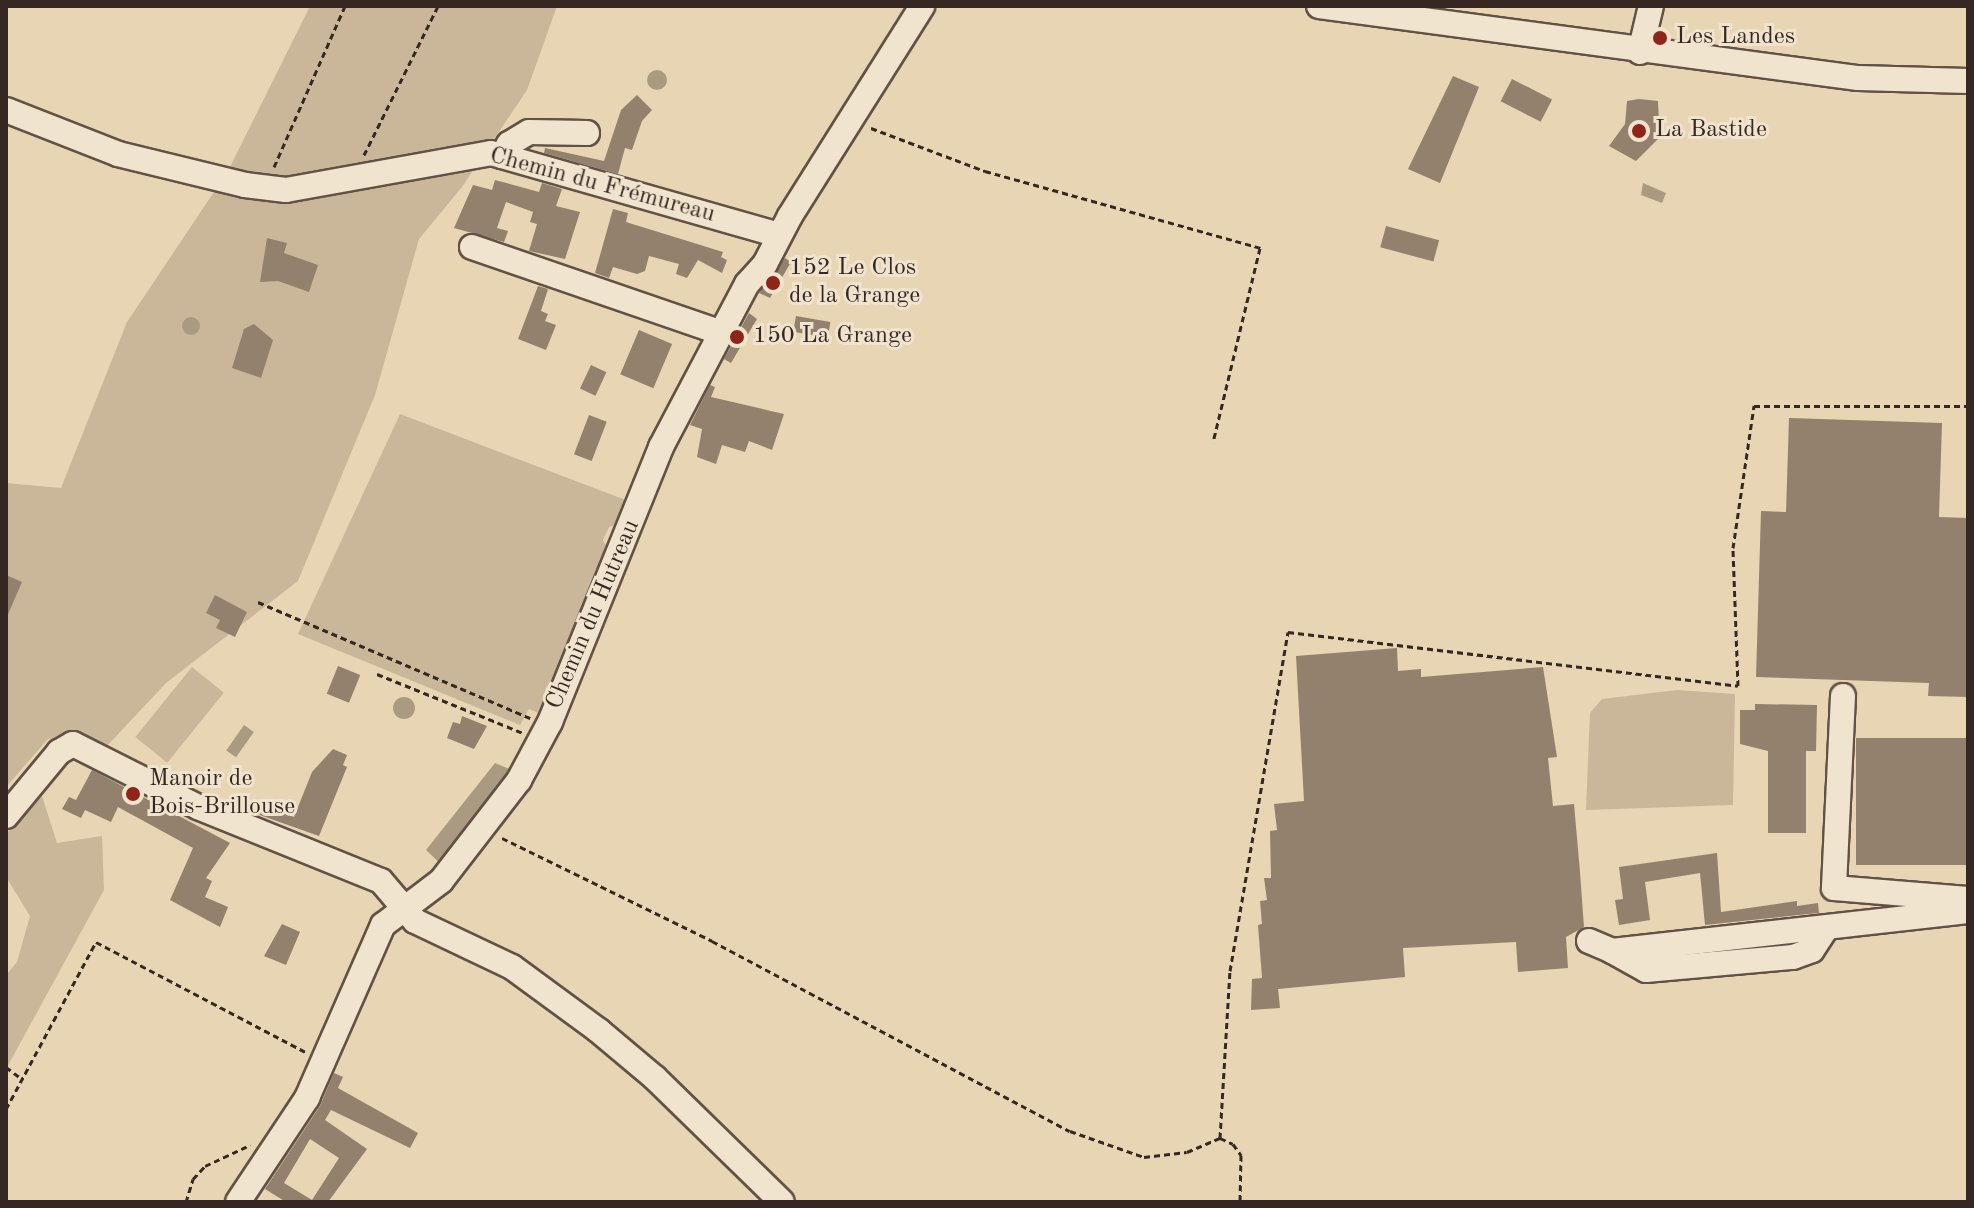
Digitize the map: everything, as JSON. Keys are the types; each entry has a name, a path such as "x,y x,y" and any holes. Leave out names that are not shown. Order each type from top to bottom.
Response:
{"street":[{"name":"Chemin du Hutreau","path":"238,1202 307,1098 378,935 405,906 441,881 482,833 545,733 657,456 722,333 779,235 922,6"},
{"path":"1319,6 1640,52 1858,78 1968,81"},
{"path":"1640,52 1651,6"},
{"name":"Chemin du Frémureau","path":"6,110 118,154 265,188 286,190 465,155 502,156 779,235"},
{"path":"502,156 509,144 529,132 587,133"},
{"path":"472,247 722,333"},
{"path":"1843,696 1834,888 1966,901"},
{"path":"6,816 66,744 198,807 367,874 386,884 415,921 512,967 599,1031 655,1078 782,1202"},
{"path":"1589,941 1612,951 1827,927 1966,901"}],"path":[{"path":"265,188 345,6"},
{"path":"354,176 438,6"},
{"path":"849,120 985,171 1260,248 1213,442"},
{"path":"1220,1138 1230,971 1288,632 1738,686 1733,548 1754,406 1968,406"},
{"path":"258,602 545,733"},
{"path":"377,674 545,733"},
{"path":"482,833 514,841 712,941 1070,1131 1144,1157 1187,1152 1220,1138"},
{"path":"6,1109 96,942 310,1055 306,1064"},
{"path":"6,1067 22,1079"},
{"path":"1220,1138 1241,1155 1240,1202"},
{"path":"186,1202 193,1179 205,1166 242,1152 253,1142"}],"shaded area":[{"path":"310,6 557,6 527,90 462,187 419,239 375,395 298,581 166,683 107,746 48,739 6,787 6,483 61,488 127,322 228,171"},
{"path":"657,70 664,73 667,80 664,87 657,90 650,87 647,80 650,73"},
{"path":"1643,183 1666,193 1662,203 1641,195"},
{"path":"187,317 195,317 200,326 198,333 187,335 182,330 182,322"},
{"path":"400,414 631,502 624,522 609,527 603,540 610,556 543,715 529,709 520,725 298,634"},
{"path":"192,667 224,693 167,763 135,737"},
{"path":"1677,690 1735,694 1733,805 1586,810 1590,713 1602,699"},
{"path":"404,697 415,708 404,719 393,708"},
{"path":"244,725 254,732 236,757 226,750"},
{"path":"495,763 514,771 444,867 426,850"},
{"path":"42,796 57,843 102,836 104,890 6,1069 6,975 17,962 30,916 6,877 6,834"}],"building":[{"path":"1453,76 1479,87 1440,183 1408,169"},
{"path":"1512,79 1552,99 1541,122 1501,101"},
{"path":"637,95 652,110 642,121 632,150 625,148 618,174 544,153 545,148 604,161 621,110"},
{"name":"La Bastide","path":"1627,101 1658,101 1659,124 1658,139 1636,161 1609,146 1625,124"},
{"path":"495,180 539,192 542,183 562,189 556,206 580,212 565,259 529,251 537,224 530,222 533,212 506,202 497,228 508,231 504,242 454,228 473,185 492,190"},
{"path":"613,209 628,213 626,222 723,252 721,257 727,260 722,273 698,260 687,278 676,274 679,264 649,256 645,271 637,274 613,267 609,278 595,273"},
{"path":"1386,226 1439,240 1433,261 1380,247"},
{"path":"267,238 287,243 284,253 318,265 309,292 278,281 260,282"},
{"path":"785,258 791,262 770,298 759,293"},
{"path":"538,286 548,289 541,311 548,314 545,321 556,325 546,350 518,339"},
{"path":"749,313 757,319 731,363 724,359"},
{"path":"796,316 830,322 828,338 793,332"},
{"path":"254,324 273,340 261,378 232,368 244,329"},
{"path":"639,330 672,344 653,388 620,374"},
{"path":"591,365 606,372 595,396 580,389"},
{"path":"710,385 715,387 711,397 784,414 772,450 749,441 745,452 722,445 716,464 697,457 702,429 690,425"},
{"path":"589,415 607,422 592,461 574,454"},
{"path":"1789,418 1942,423 1939,517 1968,518 1968,697 1928,696 1929,683 1756,677 1761,511 1786,512"},
{"path":"6,575 22,582 6,619"},
{"path":"215,595 247,612 235,637 216,628 220,620 206,613"},
{"path":"1397,648 1398,671 1421,669 1421,677 1543,667 1557,757 1548,758 1553,806 1574,804 1580,872 1584,927 1566,937 1568,968 1518,972 1516,942 1403,948 1405,977 1278,989 1280,1008 1251,1010 1252,979 1262,978 1258,925 1262,924 1260,901 1267,900 1264,878 1271,878 1270,831 1277,830 1274,804 1304,801 1296,656"},
{"path":"338,666 360,675 349,703 327,694"},
{"path":"1755,704 1817,705 1816,751 1806,751 1806,833 1768,833 1768,751 1740,744 1740,710 1755,710"},
{"path":"462,716 487,726 474,749 447,738 453,722 460,724"},
{"path":"1856,738 1968,738 1968,865 1856,865"},
{"path":"333,749 347,755 343,765 347,767 319,836 251,812 255,802 294,817 312,772"},
{"path":"92,770 230,843 206,878 212,881 205,897 228,907 220,927 170,900 193,848 118,807 111,822 85,810 81,818 62,809 69,797 76,800"},
{"path":"1717,853 1721,912 1797,901 1797,906 1818,903 1819,913 1705,925 1700,873 1645,882 1650,920 1619,925 1615,900 1623,899 1619,867"},
{"path":"282,924 300,932 286,965 264,956"},
{"path":"334,1073 343,1077 338,1088 418,1133 410,1148 331,1110 325,1120 367,1149 328,1202 286,1202 265,1189 320,1106","holes":["310,1139 339,1158 312,1200 284,1183"]}],"place":[{"name":"Les Landes","path":"1660,38"},
{"name":"La Bastide","path":"1639,131"},
{"name":"152 Le Clos de la Grange","path":"773,283"},
{"name":"150 La Grange","path":"737,337"},
{"name":"Manoir de Bois-Brillouse","path":"133,794"}]}
